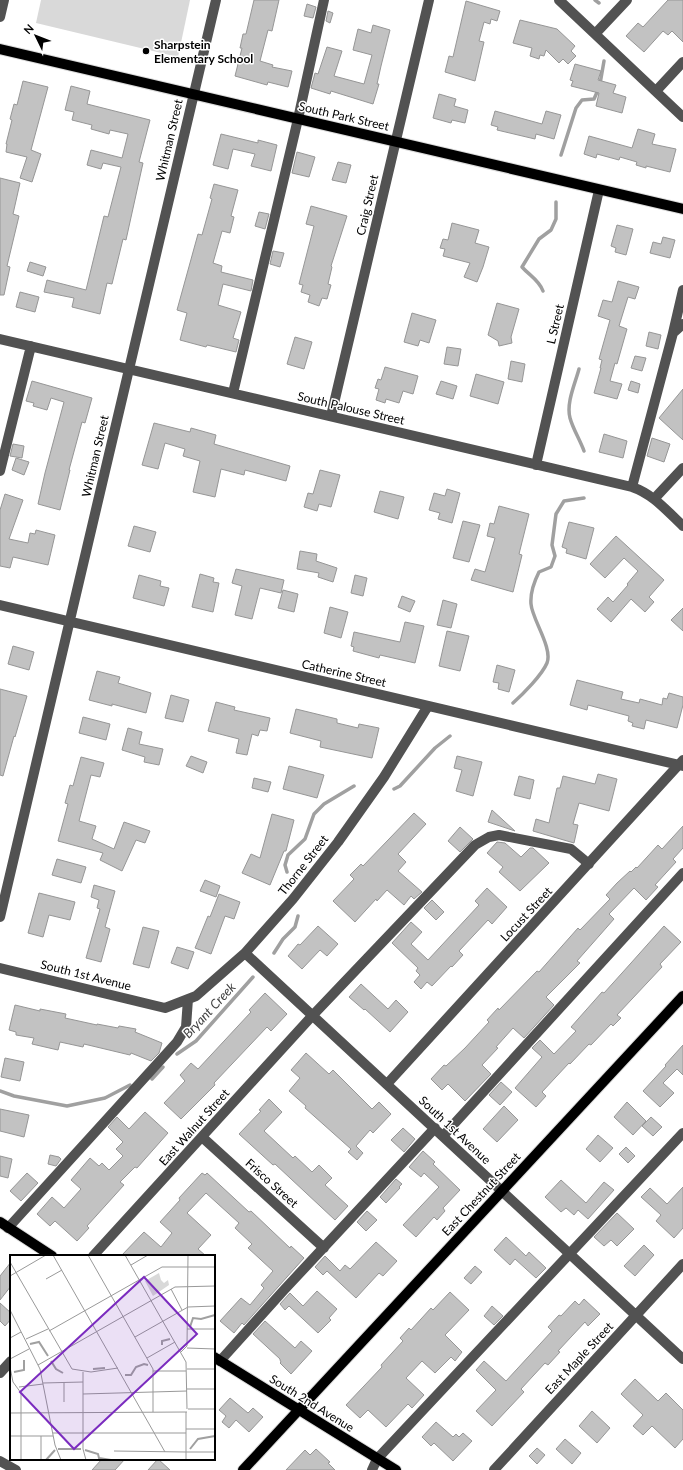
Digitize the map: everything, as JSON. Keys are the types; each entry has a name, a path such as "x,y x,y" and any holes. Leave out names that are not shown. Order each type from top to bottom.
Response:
{"main road":[{"name":"South Park Street","path":"0,49 683,209"},
{"name":"East Chestnut Street","path":"243,1470 683,996"},
{"path":"4,1225 50,1255"},
{"name":"South 2nd Avenue","path":"217,1359 396,1470"}],"street":[{"path":"0,17 4,0"},
{"name":"Whitman Street","path":"0,917 216,0"},
{"path":"233,393 298,119 324,0"},
{"name":"Craig Street","path":"331,416 429,0"},
{"path":"559,0 683,117"},
{"path":"595,34 627,0"},
{"path":"656,91 683,62"},
{"name":"L Street","path":"536,465 600,190"},
{"path":"632,487 683,290"},
{"path":"673,333 683,324"},
{"name":"South Palouse Street","path":"0,339 632,487 643,491 654,499 683,526"},
{"path":"0,471 31,346"},
{"path":"654,499 683,468"},
{"name":"Catherine Street","path":"0,605 682,764"},
{"name":"Thorne Street","path":"165,1008 196,996 245,952 293,899 338,842 384,777 428,706"},
{"name":"Locust Street","path":"387,1084 682,764"},
{"name":"East Walnut Street","path":"94,1255 313,1015 475,845 489,837 499,834 571,849 589,864"},
{"path":"443,1136 683,873"},
{"name":"South 1st Avenue","path":"245,952 683,1359"},
{"name":"South 1st Avenue","path":"0,968 165,1008"},
{"path":"4,1225 177,1042 186,1027 188,999"},
{"path":"217,1359 324,1248 435,1128"},
{"path":"372,1470 377,1459 683,1133"},
{"name":"Frisco Street","path":"202,1137 324,1248"},
{"name":"East Maple Street","path":"494,1470 683,1264"},
{"path":"0,1373 10,1362"},
{"path":"0,1461 16,1470"}],"shaded area":[{"name":"Sharpstein Elementary School","path":"41,0 190,0 178,57 36,23"}],"building":[{"path":"254,0 279,0 272,31 268,30 260,61 273,65 272,67 292,71 288,87 268,82 267,85 235,76 242,48 240,48 243,34 246,34"},
{"path":"668,0 683,0 683,42 672,31 668,35 663,31 644,52 626,36 638,23 643,27"},
{"path":"466,1 500,11 497,21 491,19 490,24 484,22 479,41 484,42 475,81 445,72 449,56 453,57"},
{"path":"307,4 316,7 313,18 304,16"},
{"path":"328,11 333,13 330,23 326,21"},
{"path":"520,20 557,29 575,46 571,51 576,56 568,64 563,59 559,63 546,50 544,56 540,55 539,59 530,56 532,48 513,43"},
{"path":"373,25 390,30 377,84 379,84 373,104 331,91 330,94 311,88 315,73 318,74 327,47 342,51 334,76 364,84 372,55 353,50 358,29 371,33"},
{"path":"575,64 601,71 598,80 616,85 613,93 626,97 622,113 596,106 599,93 571,86 573,81 570,80"},
{"path":"23,81 48,87 31,150 41,154 32,182 20,178 27,157 6,152 6,144 12,120 10,119 14,104 17,105"},
{"path":"71,86 90,91 87,104 150,120 139,162 143,163 126,240 123,239 112,284 107,283 100,314 72,307 74,298 44,292 47,280 86,290 104,216 108,217 121,167 103,163 101,169 87,165 91,150 122,158 128,134 110,130 109,134 91,129 92,125 72,120 74,112 65,110"},
{"path":"439,94 456,99 454,106 468,110 465,123 452,120 451,123 433,118"},
{"path":"495,111 542,124 546,111 561,115 554,139 536,134 535,139 497,130 498,127 491,125"},
{"path":"638,129 655,134 652,144 676,149 670,172 636,165 637,162 620,157 619,160 597,154 596,158 584,154 589,136 632,148"},
{"path":"221,134 258,143 258,140 277,145 271,171 251,166 255,154 233,149 228,169 213,165"},
{"path":"297,152 315,157 309,177 292,173"},
{"path":"338,162 351,165 346,183 332,180"},
{"path":"0,178 20,183 13,214 19,216 7,266 10,267 4,295 0,295"},
{"path":"214,184 238,190 231,216 234,217 230,233 222,231 213,263 222,266 221,272 253,280 251,291 223,284 218,305 241,312 233,338 239,340 236,352 207,345 206,347 180,340 187,313 177,310 198,234 202,235 212,199 210,198"},
{"path":"311,206 347,216 331,266 328,284 331,285 327,299 322,298 319,306 308,302 310,295 301,292 303,285 299,284 314,226 306,224"},
{"path":"259,212 269,214 265,229 255,226"},
{"path":"452,223 479,230 475,243 489,247 477,282 464,277 470,263 443,256 445,249 440,248 443,239 448,240"},
{"path":"617,225 633,229 626,255 615,252 616,248 611,246"},
{"path":"663,237 675,240 670,258 650,253 653,242 661,244"},
{"path":"273,251 284,253 280,267 270,264"},
{"path":"30,262 46,267 43,276 27,271"},
{"path":"618,281 639,287 635,299 628,297 619,326 627,329 617,364 615,363 610,381 622,384 617,399 594,393 601,368 602,360 599,359 610,320 598,316 603,300 612,302"},
{"path":"20,292 39,297 35,312 16,307"},
{"path":"497,303 519,309 511,337 512,343 499,346 498,341 488,335"},
{"path":"412,313 436,320 429,343 420,340 418,346 404,342"},
{"path":"649,332 661,335 658,349 646,346"},
{"path":"295,337 312,342 304,369 287,364"},
{"path":"447,347 461,349 458,366 444,364"},
{"path":"635,356 646,358 642,371 631,368"},
{"path":"511,361 525,364 522,382 508,379"},
{"path":"385,367 418,376 413,394 403,391 399,403 386,399 385,403 376,400 379,389 375,388 378,379 381,380"},
{"path":"476,374 504,382 498,404 470,396"},
{"path":"32,381 92,398 85,423 82,422 60,510 38,504 64,402 51,398 47,410 33,406 34,403 26,401"},
{"path":"441,381 457,386 453,399 436,394"},
{"path":"631,381 640,384 638,393 628,390"},
{"path":"683,389 683,440 659,418"},
{"path":"154,423 190,432 191,428 216,435 214,444 290,466 286,481 245,470 244,475 221,469 215,497 193,492 200,461 183,456 185,449 165,443 158,469 142,465"},
{"path":"604,434 627,441 623,458 599,452"},
{"path":"652,438 670,444 664,462 647,456"},
{"path":"13,444 24,446 22,458 10,456"},
{"path":"16,458 29,462 24,475 12,470"},
{"path":"320,470 340,475 331,507 319,504 317,511 304,507 308,493 313,494"},
{"path":"447,489 460,493 452,523 438,519 440,513 429,510 434,493 445,496"},
{"path":"380,491 404,497 398,519 374,512"},
{"path":"5,494 23,500 9,539 28,543 30,533 35,534 36,530 55,535 48,565 13,557 10,568 0,566 0,510"},
{"path":"499,506 529,514 519,554 522,555 513,592 471,580 475,569 485,572 495,538 487,536 490,523 494,524"},
{"path":"463,521 480,525 469,562 453,558"},
{"path":"569,522 594,528 586,559 566,553 567,549 562,547"},
{"path":"134,526 156,532 150,552 128,546"},
{"path":"616,536 664,580 649,597 654,602 645,612 631,599 611,622 597,609 608,597 613,602 638,571 624,558 605,578 590,564"},
{"path":"300,551 317,554 316,561 337,568 333,582 318,577 319,573 297,569"},
{"path":"236,569 284,580 281,593 260,588 252,619 235,615 242,586 232,583"},
{"path":"200,574 214,578 213,582 219,583 213,612 192,607"},
{"path":"139,575 161,581 160,586 169,588 164,606 133,598"},
{"path":"355,575 367,578 363,596 351,593"},
{"path":"283,590 298,594 294,612 278,608"},
{"path":"402,596 415,601 410,612 398,607"},
{"path":"443,600 457,604 451,628 437,625"},
{"path":"330,607 348,612 341,638 324,633"},
{"path":"683,608 683,631 671,620"},
{"path":"405,622 424,626 415,663 380,655 379,658 353,651 354,647 351,646 354,632 400,642"},
{"path":"447,631 469,636 460,671 439,666"},
{"path":"13,646 34,652 29,670 8,664"},
{"path":"497,665 515,670 509,692 498,689 499,683 493,682"},
{"path":"97,671 120,677 118,683 151,693 146,713 112,704 112,706 89,700"},
{"path":"577,680 623,692 621,699 639,703 640,699 662,705 663,698 667,699 669,693 683,697 683,705 677,728 646,720 644,729 632,726 633,723 628,721 629,716 588,705 587,710 570,705"},
{"path":"0,689 27,696 3,776 0,775"},
{"path":"171,695 189,700 183,722 165,718"},
{"path":"216,702 235,707 234,710 270,718 267,731 260,730 258,736 252,734 247,755 236,753 239,739 208,731"},
{"path":"296,709 337,719 337,723 358,728 359,724 379,728 372,758 320,747 321,741 290,733"},
{"path":"83,717 110,724 106,740 79,733"},
{"path":"128,728 142,732 139,744 163,749 159,765 144,762 145,757 122,750"},
{"path":"191,756 207,762 203,773 186,766"},
{"path":"457,756 482,762 473,796 456,791 462,770 454,768"},
{"path":"81,757 104,763 100,777 91,775 79,821 96,826 92,839 114,849 124,822 150,831 145,843 136,840 122,871 100,860 103,853 58,841 68,804 65,803 70,785 73,786"},
{"path":"289,766 324,775 317,798 283,789"},
{"path":"598,774 617,779 609,811 579,803 573,824 578,825 574,843 533,831 536,819 549,823 557,788 560,788 563,776 595,784"},
{"path":"519,776 534,780 530,799 514,795"},
{"path":"254,778 271,782 268,792 252,788"},
{"path":"492,810 515,831 488,822"},
{"path":"414,813 426,824 398,854 406,862 398,871 422,892 414,899 411,896 404,905 387,890 377,901 376,899 355,922 333,901 354,879 350,875 361,864 363,866"},
{"path":"272,814 294,820 286,851 284,851 270,885 242,873 251,854 260,858"},
{"path":"683,826 683,848 673,859 676,862 655,885 658,887 646,900 634,888 609,914 614,919 577,961 580,963 546,997 554,1005 524,1038 513,1028 496,1047 498,1048 482,1065 491,1074 465,1101 448,1084 442,1090 431,1079 444,1065 446,1066 465,1048 489,1022 487,1020 498,1008 499,1010 537,971 539,972 578,928 580,930 610,899 606,895 617,883 630,871 631,872 636,867 637,868 658,845 662,849"},
{"path":"460,827 473,839 460,852 448,841"},
{"path":"497,842 505,843 521,857 530,848 533,848 549,863 520,891 499,872 503,867 487,853"},
{"path":"57,859 86,867 81,883 52,875"},
{"path":"205,880 220,886 216,897 200,891"},
{"path":"94,885 115,891 105,927 110,929 101,962 86,958 100,909 97,908 99,900 91,897"},
{"path":"487,888 507,907 492,924 488,920 459,951 463,955 452,967 451,966 432,986 427,982 421,989 414,982 420,975 416,971 418,968 392,943 411,922 422,932 411,944 428,960 479,905 475,901"},
{"path":"39,893 75,902 70,920 49,915 43,937 28,933"},
{"path":"219,894 240,902 234,919 225,916 211,954 195,948"},
{"path":"432,900 444,912 436,920 424,908"},
{"path":"318,926 338,944 327,956 320,950 302,969 288,956 298,944 300,945"},
{"path":"664,926 681,942 660,964 662,967 617,1015 621,1018 613,1026 611,1024 591,1045 589,1044 542,1092 546,1096 536,1107 515,1088 542,1057 532,1048 540,1040 554,1054 576,1031 571,1027 602,992 604,993"},
{"path":"143,927 159,931 149,968 133,964"},
{"path":"177,947 194,952 188,969 171,963"},
{"path":"361,984 388,1009 396,1000 408,1012 390,1032 365,1009 364,1010 349,997"},
{"path":"265,993 287,1014 271,1031 267,1027 214,1083 215,1085 181,1119 164,1103 185,1081 180,1075 191,1063 198,1069 251,1012 249,1010"},
{"path":"15,1005 40,1011 40,1009 66,1014 65,1018 97,1025 118,1028 119,1026 136,1029 135,1032 162,1043 159,1053 151,1061 131,1053 130,1055 84,1044 83,1047 60,1042 58,1050 32,1044 34,1038 16,1035 16,1032 9,1030"},
{"path":"683,1045 683,1075 677,1069 663,1083 674,1093 660,1107 643,1091"},
{"path":"306,1053 329,1074 333,1070 372,1109 379,1102 391,1114 373,1133 370,1130 356,1146 363,1153 357,1160 348,1152 351,1149 305,1108 306,1106 289,1091 300,1078 291,1070"},
{"path":"5,1058 24,1062 20,1081 1,1077"},
{"path":"501,1082 512,1092 500,1105 489,1095"},
{"path":"269,1099 282,1112 264,1131 293,1158 295,1156 312,1172 319,1165 332,1178 325,1185 348,1206 335,1220 275,1164 273,1165 239,1134 261,1111 259,1110"},
{"path":"627,1102 646,1121 633,1135 614,1117"},
{"path":"504,1106 518,1120 497,1142 483,1129"},
{"path":"0,1109 29,1115 24,1137 0,1131"},
{"path":"145,1112 168,1133 137,1168 135,1167 120,1182 124,1185 87,1226 89,1228 77,1241 55,1221 50,1226 37,1214 52,1197 64,1208 81,1189 71,1180 90,1158 99,1166 102,1163 109,1170 123,1156 116,1149 123,1142 108,1127 117,1117 129,1129"},
{"path":"651,1117 662,1127 653,1136 642,1126"},
{"path":"403,1128 415,1139 404,1152 391,1140"},
{"path":"598,1135 613,1148 600,1162 586,1149"},
{"path":"626,1147 635,1156 628,1163 619,1154"},
{"path":"423,1151 435,1162 433,1164 460,1190 443,1208 445,1211 437,1220 434,1217 416,1237 403,1225 439,1187 424,1173 421,1177 409,1167"},
{"path":"50,1155 61,1159 56,1166 48,1164"},
{"path":"0,1156 12,1159 8,1178 0,1176"},
{"path":"27,1173 38,1183 21,1201 10,1191"},
{"path":"202,1173 205,1175 207,1173 249,1212 251,1211 290,1248 291,1246 304,1258 244,1325 242,1323 234,1333 220,1321 241,1298 250,1305 264,1288 261,1285 273,1271 248,1248 252,1244 235,1228 239,1223 206,1193 187,1213 211,1235 198,1249 205,1255 122,1255 144,1232 161,1247 172,1233 160,1222 180,1200 179,1198"},
{"path":"396,1179 402,1184 386,1203 380,1197"},
{"path":"561,1180 586,1203 604,1182 614,1190 588,1219 578,1210 574,1215 566,1208 561,1212 545,1197"},
{"path":"683,1187 683,1228 674,1238 656,1221 661,1215 641,1197 650,1188 667,1204"},
{"path":"367,1211 377,1220 366,1231 357,1222"},
{"path":"617,1213 634,1229 617,1246 611,1240 604,1246 594,1237"},
{"path":"506,1237 526,1256 529,1252 546,1268 536,1278 515,1259 510,1265 494,1250"},
{"path":"376,1242 397,1261 383,1276 379,1273 356,1298 327,1271 323,1275 315,1267 325,1256 340,1271 345,1265 350,1269"},
{"path":"644,1245 654,1255 635,1276 624,1266"},
{"path":"10,1263 10,1287 0,1300 0,1276"},
{"path":"475,1266 482,1272 471,1284 464,1278"},
{"path":"317,1291 337,1309 329,1318 331,1320 318,1333 289,1306 285,1310 280,1304 290,1293 303,1306"},
{"path":"450,1292 469,1310 445,1335 462,1352 455,1361 451,1357 435,1373 422,1361 406,1378 424,1395 412,1408 408,1404 386,1427 368,1410 360,1418 346,1405 382,1367 381,1365 403,1341 400,1338 409,1328 411,1330 431,1308 433,1310"},
{"path":"584,1299 600,1314 588,1326 585,1322 558,1351 560,1352 548,1365 545,1363 521,1389 524,1392 492,1426 476,1411 496,1390 476,1370 484,1361 506,1381 552,1331 548,1327 559,1315 561,1316 575,1301 579,1305"},
{"path":"0,1303 10,1312 10,1320 5,1326 0,1321"},
{"path":"492,1306 503,1316 494,1325 484,1316"},
{"path":"265,1321 295,1348 301,1341 312,1351 291,1374 280,1363 280,1359 253,1334"},
{"path":"635,1379 658,1401 666,1393 683,1410 683,1439 675,1448 652,1426 643,1435 633,1426 643,1415 621,1394"},
{"path":"230,1398 248,1413 253,1408 263,1417 249,1432 236,1420 229,1428 222,1422 226,1416 219,1410"},
{"path":"592,1411 610,1428 597,1443 579,1426"},
{"path":"436,1422 453,1437 456,1434 459,1437 463,1433 472,1441 453,1461 434,1443 431,1446 422,1437"},
{"path":"565,1439 581,1453 572,1464 556,1449"},
{"path":"537,1448 545,1455 537,1464 529,1456"},
{"path":"316,1449 330,1462 328,1463 335,1470 286,1470 305,1450 310,1455"},
{"path":"101,1460 124,1460 115,1470 92,1470"},
{"path":"157,1460 159,1460 170,1470 148,1470"}],"waterway":[{"name":"Bryant Creek","path":"595,0 599,3"},
{"name":"Bryant Creek","path":"600,84 604,61"},
{"name":"Bryant Creek","path":"561,155 576,108 582,100 594,99 598,90"},
{"name":"Bryant Creek","path":"543,291 537,281 522,267 539,239 551,230 556,219 556,202"},
{"name":"Bryant Creek","path":"579,369 573,387 569,412 571,422 584,451"},
{"name":"Bryant Creek","path":"513,703 537,679 547,663 547,650 532,610 531,595 539,572 551,567 555,556 552,545 556,514 564,501 584,498"},
{"name":"Bryant Creek","path":"394,789 400,786 435,748 450,736"},
{"name":"Bryant Creek","path":"287,872 285,865 288,855 305,839 314,814 324,804 354,786"},
{"name":"Bryant Creek","path":"274,953 283,939 295,927 298,916"},
{"name":"Bryant Creek","path":"177,1054 196,1041 253,977"},
{"name":"Bryant Creek","path":"152,1079 163,1067"},
{"name":"Bryant Creek","path":"0,1091 14,1096 67,1106 105,1098 130,1085"}],"place":[{"name":"Sharpstein Elementary School","path":"146,51"}]}
